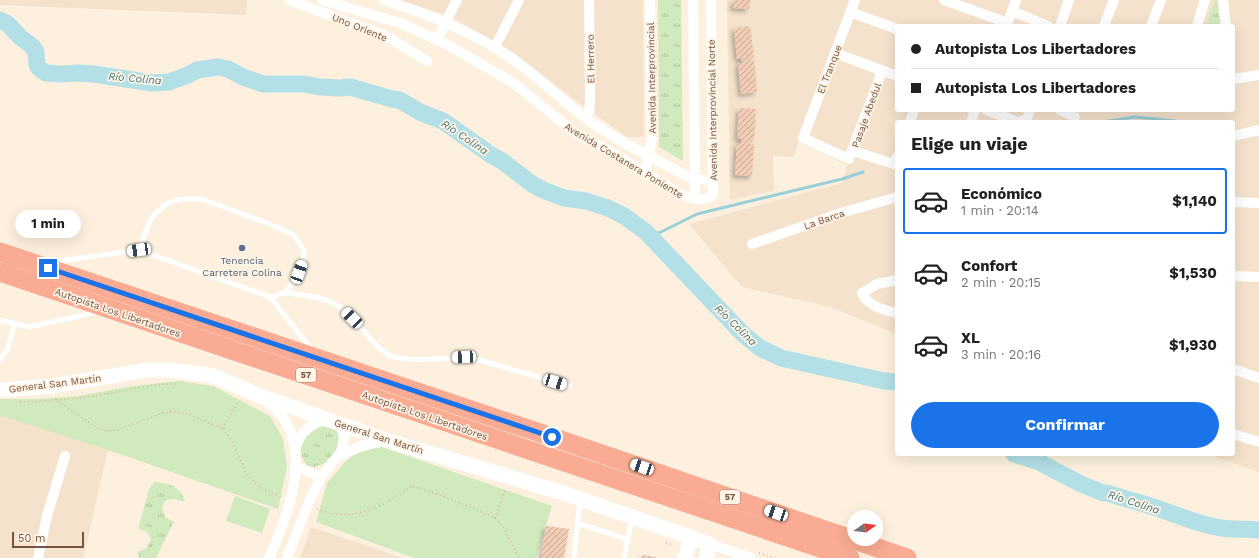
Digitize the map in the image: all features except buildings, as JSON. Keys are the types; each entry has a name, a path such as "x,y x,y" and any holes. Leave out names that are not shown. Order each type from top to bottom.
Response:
{"highway":[{"name":"Autopista Los Libertadores","path":"0,252 907,558"},
{"name":"Autopista Los Libertadores","path":"0,272 850,558"}],"street":[{"name":"Uno Oriente","path":"289,0 386,36 427,61"},
{"name":"Avenida Costanera Poniente","path":"322,0 403,24 437,39 515,84 575,132 608,150 682,195 695,198"},
{"name":"Avenida Costanera Poniente","path":"385,0 465,30 495,47 526,69 585,117 620,140 686,176 695,179 713,181"},
{"path":"437,39 457,0"},
{"path":"495,47 520,0"},
{"name":"El Herrero","path":"585,117 589,112 590,100 589,0"},
{"name":"Avenida Interprovincial","path":"645,173 652,138 650,0"},
{"name":"Avenida Interprovincial Norte","path":"693,0 695,198 707,199 713,194 711,0"},
{"name":"El Tranque","path":"851,155 803,138 855,0"},
{"path":"944,0 1004,24"},
{"path":"1007,24 1016,0"},
{"path":"1061,24 1070,0"},
{"path":"1105,24 1114,0"},
{"path":"1153,24 1161,0"},
{"path":"1198,24 1205,0"},
{"path":"1223,0 1226,24"},
{"path":"1012,11 1043,24"},
{"path":"850,12 895,28"},
{"path":"835,53 895,75"},
{"name":"Pasaje Abedul","path":"851,155 882,71"},
{"path":"1235,79 1259,75"},
{"path":"992,112 1015,120"},
{"path":"1024,120 1027,118 1029,112"},
{"path":"1065,112 1076,116"},
{"path":"1235,136 1259,130"},
{"path":"851,155 895,160"},
{"name":"La Barca","path":"752,244 844,212 895,198"},
{"path":"1235,202 1259,203"},
{"path":"1235,276 1259,277"},
{"path":"895,280 877,284 862,293 865,300 883,310 895,313"},
{"name":"General San Martín","path":"0,390 52,386 135,372 170,370 186,371 216,377 245,391 389,441 510,476 691,537 708,551 751,558"},
{"path":"1235,370 1259,378"},
{"path":"260,396 280,414 286,422 291,432 295,451 295,466 290,500 269,558"},
{"path":"287,558 307,506 321,477 338,457 344,442 343,432 334,421 316,423 305,430 300,437 295,451"},
{"path":"1235,435 1259,442"},
{"path":"338,457 360,446 389,441"},
{"path":"38,558 47,516 65,456"},
{"path":"295,466 321,477"},
{"path":"686,555 691,537"}],"lane":[{"path":"139,250 151,218 161,208 181,199 202,199 272,225 292,234 297,239 304,250 303,261 299,272 285,293"},
{"path":"33,264 139,250 270,297 315,354 324,361"},
{"path":"270,297 285,293 319,297 336,304 352,318 374,343 390,355 406,359 472,358 570,386"},
{"path":"0,320 29,327 112,310"},
{"path":"0,360 8,350 15,324"},
{"path":"574,558 580,499"},
{"path":"624,558 632,517"},
{"path":"578,523 627,540"}],"path":[{"path":"15,402 57,400 105,394 154,385 181,384"},
{"path":"222,428 245,391"},
{"path":"50,397 57,400 97,428 106,431 117,430 172,411 190,414 222,428 232,441 248,477 263,489 290,500"},
{"path":"495,518 510,476"},
{"path":"307,506 326,513 364,513 393,500 412,486 452,499 495,518 503,527 519,558"},
{"path":"663,541 679,546 686,555"}],"shaded area":[{"path":"0,0 247,0 246,15 0,5"},
{"path":"399,0 643,0 644,137 627,137 575,100 513,52 449,16"},
{"path":"727,0 1259,0 1259,472 1214,456 1235,456 1235,120 895,120 895,333 830,307 742,287 689,224 842,183 847,165 799,141 794,157 773,156 774,191 730,200"},
{"path":"2,415 108,450 83,558 0,558 0,416"},
{"path":"311,527 403,558 300,558"}],"green space":[{"path":"658,0 681,0 683,161 659,147"},
{"path":"1215,0 1217,0 1220,24 1207,24"},
{"path":"179,381 213,386 270,416 283,439 287,467 278,509 108,450 0,416 0,399 36,399 78,396 133,386"},
{"path":"323,425 335,429 340,435 339,447 325,463 314,467 308,466 305,463 301,449 303,439 308,432"},
{"path":"379,446 552,506 536,558 414,558 316,522 327,483 346,461 354,455"},
{"path":"155,482 165,483 178,489 185,502 174,499 166,500 162,506 164,514 168,519 174,521 156,558 139,558 138,552 147,548 151,539 146,532 138,529 149,489"},
{"path":"235,496 270,509 262,533 226,521"}],"waterway":[{"name":"Río Colina","path":"0,20 8,24 21,38 32,46 36,52 37,65 46,73 94,74 152,83 169,82 197,70 218,67 228,69 243,77 263,84 304,84 320,87 350,87 399,100 422,113 443,121 491,155 502,161 532,184 543,190 564,198 586,201 608,208 624,216 646,232 743,334 760,348 781,358 884,381 895,382"},
{"path":"1116,120 1135,117 1165,120"},
{"path":"646,232 659,233 697,214 842,179 863,172"},
{"name":"Río Colina","path":"1020,456 1039,462 1079,483 1103,493 1154,507 1216,527 1227,529 1259,530"}],"place":[{"name":"Tenencia Carretera Colina","path":"242,248"}],"route":[{"path":"48,268 552,437"}]}
